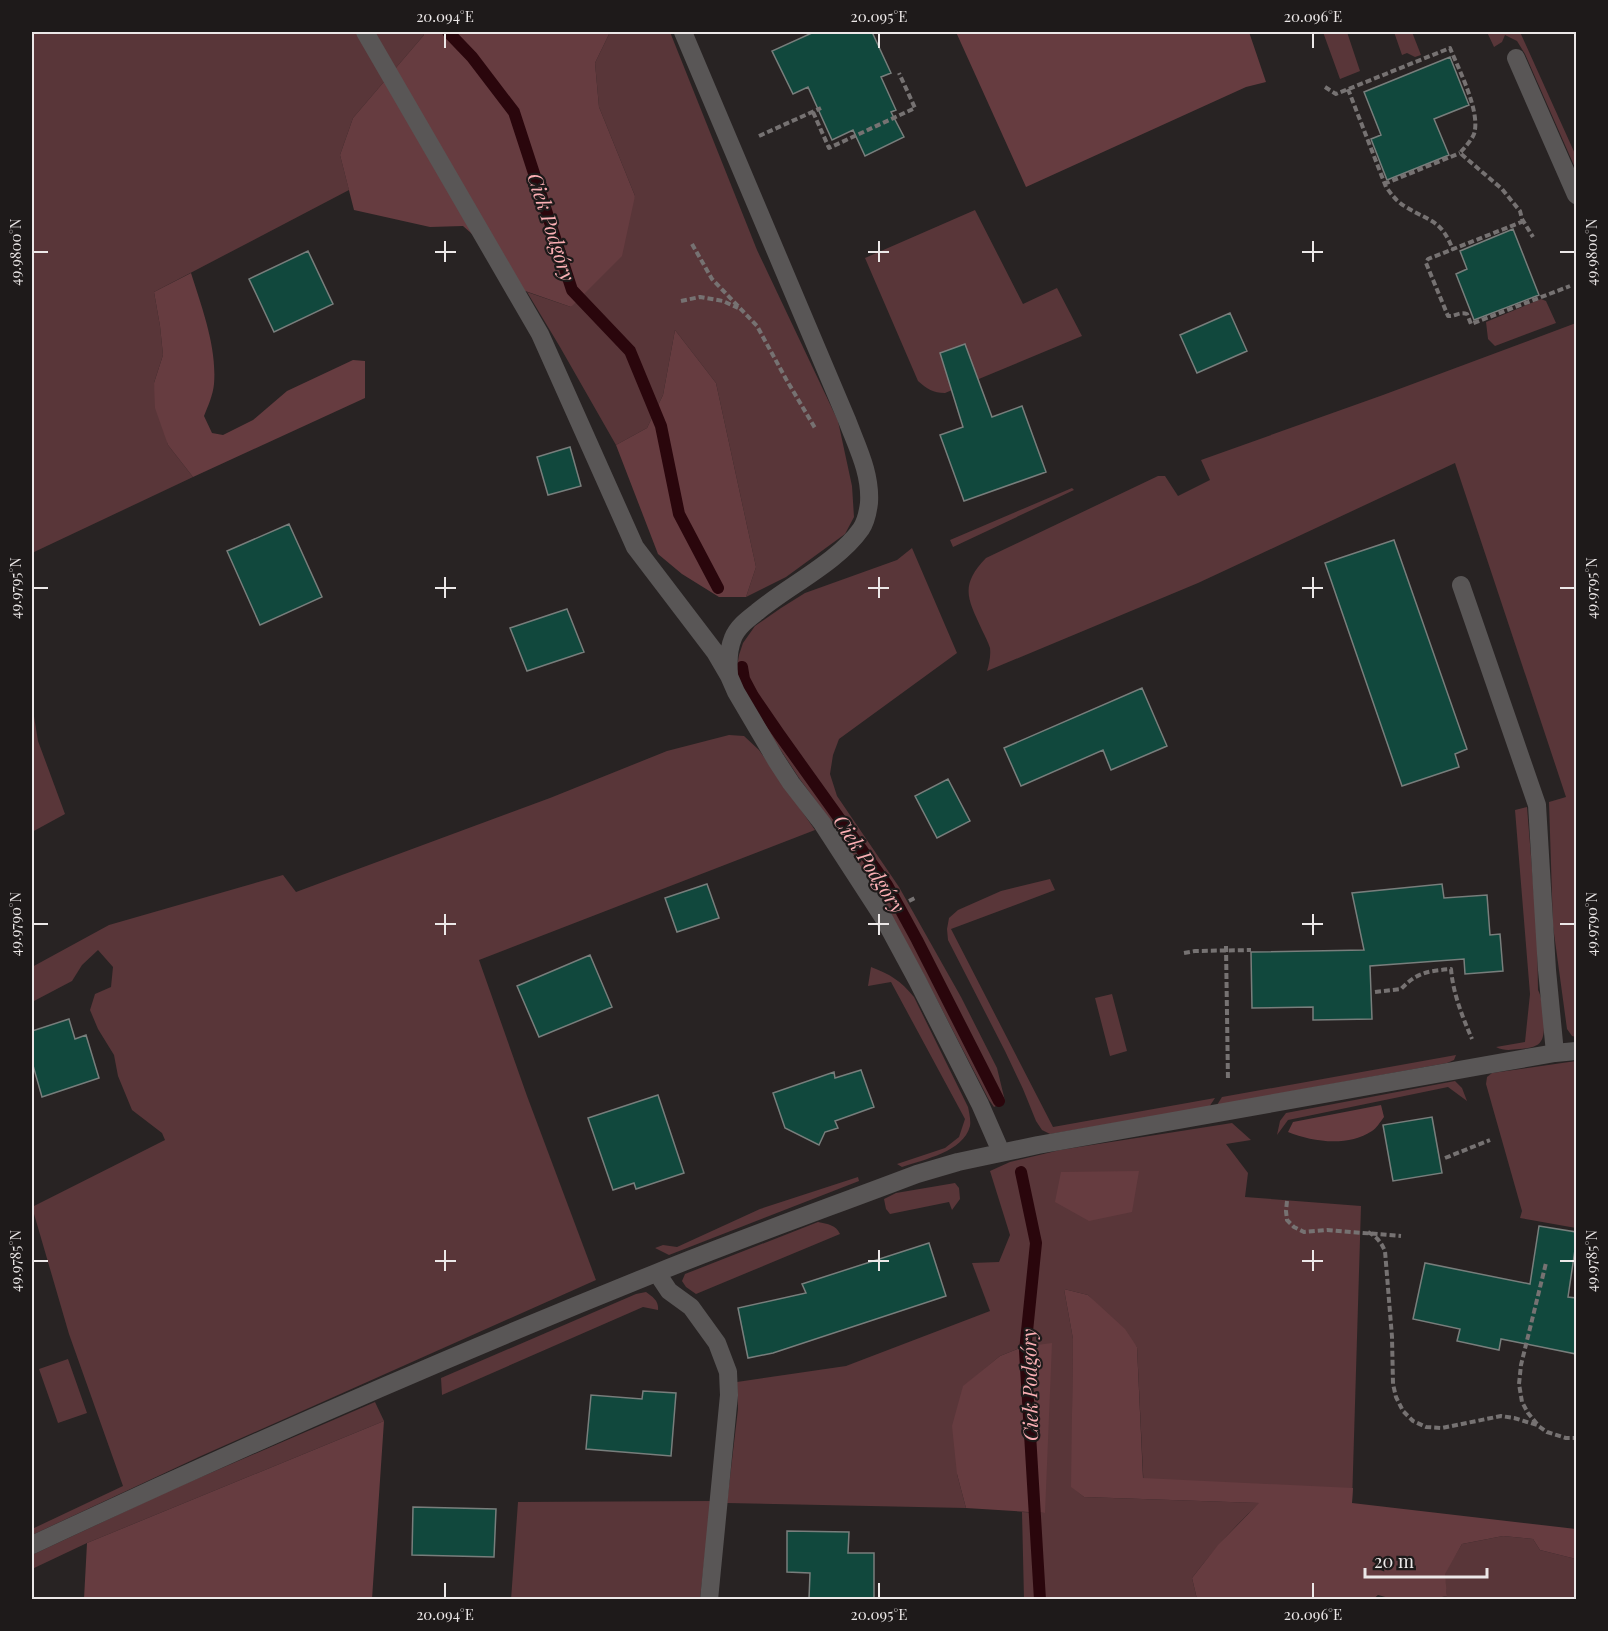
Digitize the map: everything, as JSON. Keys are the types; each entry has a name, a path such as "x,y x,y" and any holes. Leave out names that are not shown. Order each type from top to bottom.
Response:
{"street":[{"path":"365,32 540,334 635,547 715,652 776,760 822,824 892,934 980,1104 1001,1152"},
{"path":"683,32 847,420 864,464 868,483 869,505 863,527 849,544 819,568 774,598 741,625 733,636 730,648 729,676"},
{"path":"1516,58 1576,195"},
{"path":"1461,585 1537,805 1547,970 1555,1053"},
{"path":"32,1545 336,1407 657,1273 917,1174 1001,1152 1555,1053 1576,1052"},
{"path":"657,1273 669,1291 691,1307 717,1343 728,1372 729,1395 710,1599"}],"path":[{"path":"1325,87 1336,94 1450,48 1474,108 1476,121 1474,135 1460,153 1384,184"},
{"path":"813,112 829,148 915,108 899,73"},
{"path":"1348,89 1384,184 1394,198 1432,220 1441,228 1453,250"},
{"path":"756,137 821,108"},
{"path":"1460,153 1502,189 1520,211 1533,237"},
{"path":"1524,221 1428,259 1426,263 1448,316 1464,312 1471,324 1570,286"},
{"path":"692,244 712,279 757,326 819,435"},
{"path":"681,301 700,297 723,301 741,309"},
{"path":"1184,953 1226,949 1251,950"},
{"path":"1208,1115 1228,1082 1226,949"},
{"path":"1375,992 1401,989 1409,980 1424,972 1450,969 1461,1014 1473,1042"},
{"path":"1445,1158 1490,1140"},
{"path":"1287,1202 1287,1220 1304,1232 1327,1230 1401,1236"},
{"path":"1368,1232 1376,1236 1385,1251 1392,1337 1393,1384 1403,1411 1413,1421 1426,1427 1442,1428 1501,1416 1537,1425 1547,1432 1566,1438 1576,1438"},
{"path":"1537,1425 1522,1402 1519,1384 1521,1365 1546,1263"}],"shaded area":[{"path":"32,32 422,32 424,35 353,118 340,155 349,190 154,292 163,355 154,383 168,445 193,477 32,553"},
{"path":"422,32 610,32 595,63 599,107 635,196 622,256 571,307 502,283 479,240 463,226 430,227 354,210 340,155 353,118 424,35"},
{"path":"610,32 670,32 757,250 838,421 852,486 854,517 845,534 786,577 746,597 756,567 716,383 675,330 663,395 647,428 616,445 527,292 571,307 635,196 599,107 595,63"},
{"path":"956,32 1249,32 1266,82 1246,87 1026,187"},
{"path":"1323,32 1347,32 1360,71 1340,79"},
{"path":"1394,32 1412,32 1421,55 1415,57 1407,53 1402,55"},
{"path":"1487,32 1520,32 1576,156 1576,170 1525,54 1517,41 1505,35 1502,42 1494,47"},
{"path":"975,210 1023,304 1057,288 1082,336 945,393 937,392 918,381 865,258"},
{"path":"191,273 208,328 213,356 213,388 204,416 212,433 223,435 253,420 287,391 353,360 365,361 365,398 193,477 168,445 155,408 154,383 163,355 154,292"},
{"path":"1541,299 1546,301 1556,323 1495,346 1488,339 1486,322"},
{"path":"1576,323 1576,1037 1572,1036 1567,1029 1553,926 1549,802 1566,797 1455,463 1198,583 987,671 990,648 970,601 969,585 986,558 1158,476 1165,476 1178,496 1210,480 1201,460"},
{"path":"675,330 716,383 756,567 746,597 719,597 682,574 658,554 616,445 647,428 663,395"},
{"path":"1072,488 1074,490 953,547 950,540"},
{"path":"912,548 957,653 839,739 833,755 830,774 837,796 899,887 961,997 997,1068 1005,1101 994,1107 922,971 833,824 799,778 746,697 739,682 737,667 739,655 743,643 755,626 805,593 897,560"},
{"path":"32,704 38,741 65,814 32,832"},
{"path":"729,735 744,736 759,750 815,830 479,960 596,1280 201,1456 32,1535 32,1529 123,1486 69,1334 32,1207 165,1140 162,1133 132,1110 118,1076 114,1055 98,1029 90,1010 95,994 111,987 113,967 98,950 82,965 72,981 34,1001 32,1000 32,967 109,925 283,875 296,892 550,798 667,751"},
{"path":"1527,807 1537,931 1538,990 1543,1008 1544,1031 1541,1041 1534,1046 1504,1050 1496,1047 1525,1042 1530,994 1515,810"},
{"path":"1050,879 1055,890 951,929 1053,1127 1215,1098 1209,1107 1050,1134 1042,1130 1005,1051 948,940 947,929 949,918 958,910 1001,891"},
{"path":"871,967 895,979 914,997 968,1107 970,1116 970,1126 960,1142 942,1153 902,1167 897,1164 945,1148 959,1137 965,1119 891,982 868,986"},
{"path":"1112,994 1127,1051 1110,1056 1095,998"},
{"path":"1456,1055 1454,1060 1447,1063 1217,1105 1222,1097"},
{"path":"1576,1061 1576,1228 1520,1218 1522,1211 1486,1084 1487,1077 1492,1073"},
{"path":"1455,1081 1462,1088 1467,1101 1448,1087 1288,1120 1277,1135 1280,1121 1286,1113"},
{"path":"1381,1105 1384,1117 1377,1127 1363,1136 1330,1141 1288,1132 1293,1122"},
{"path":"1232,1123 1251,1140 1226,1144 1248,1173 1245,1197 1361,1206 1352,1503 1144,1493 1137,1347 1088,1295 1064,1289 1073,1339 1072,1487 1084,1497 1260,1503 1224,1539 1192,1578 1197,1599 1024,1599 1022,1512 1045,1513 1022,1347 1000,1356 963,1387 957,1474 966,1508 727,1503 738,1409 737,1382 846,1366 990,1311 972,1263 999,1262 1010,1235 990,1171 1010,1162 1060,1150"},
{"path":"1139,1171 1132,1212 1089,1221 1055,1202 1061,1172"},
{"path":"858,1177 859,1181 669,1255 655,1248 663,1245 677,1247 760,1209"},
{"path":"955,1183 959,1188 960,1199 952,1210 949,1202 890,1214 886,1209 884,1199 896,1193"},
{"path":"818,1222 834,1227 840,1234 696,1294 682,1281 685,1274"},
{"path":"1064,1289 1088,1295 1125,1329 1137,1347 1143,1478 1353,1488 1352,1503 1576,1529 1576,1559 1540,1550 1533,1539 1503,1536 1462,1544 1445,1574 1447,1596 1412,1600 1378,1595 1372,1600 1197,1599 1192,1578 1218,1545 1259,1503 1084,1497 1071,1487 1073,1339"},
{"path":"646,1292 656,1302 658,1310 643,1307 442,1395 441,1378 636,1294"},
{"path":"1052,1343 1045,1513 966,1508 957,1474 952,1426 963,1386 1000,1356 1022,1347"},
{"path":"68,1359 87,1413 58,1423 39,1369"},
{"path":"375,1402 384,1421 87,1543 32,1569 32,1555 171,1490"},
{"path":"384,1421 372,1599 84,1599 87,1543"},
{"path":"711,1501 700,1599 511,1600 518,1502"},
{"path":"1503,1536 1533,1539 1540,1550 1576,1559 1576,1599 1432,1600 1447,1596 1444,1574 1462,1544"}],"building":[{"path":"814,32 872,32 891,73 881,77 896,110 891,112 904,137 865,156 853,130 832,140 808,87 793,94 772,51"},
{"path":"1450,57 1469,105 1434,119 1449,155 1387,180 1371,139 1381,135 1364,92"},
{"path":"1513,229 1539,295 1474,320 1456,274 1467,269 1460,251"},
{"path":"308,251 333,304 274,332 249,279"},
{"path":"1230,313 1247,351 1197,373 1180,335"},
{"path":"965,344 992,417 1022,406 1046,472 964,501 940,435 963,427 940,353"},
{"path":"570,447 581,486 548,495 537,457"},
{"path":"289,524 322,597 260,625 227,551"},
{"path":"1394,540 1467,749 1455,754 1459,767 1402,786 1325,563"},
{"path":"567,609 584,652 527,671 510,628"},
{"path":"1142,688 1167,746 1111,770 1103,750 1021,786 1004,748"},
{"path":"948,779 970,821 937,838 915,796"},
{"path":"707,884 719,918 677,932 665,898"},
{"path":"1442,884 1444,898 1487,895 1490,935 1500,934 1503,971 1465,974 1464,959 1370,966 1372,1019 1313,1020 1313,1007 1252,1008 1251,952 1364,950 1352,893"},
{"path":"590,955 612,1007 539,1037 517,986"},
{"path":"69,1019 75,1039 86,1035 99,1078 42,1097 32,1062 32,1031"},
{"path":"861,1070 874,1107 835,1121 838,1128 825,1132 819,1145 785,1128 773,1093 834,1072 835,1078"},
{"path":"658,1095 684,1173 636,1189 634,1183 613,1190 588,1118"},
{"path":"1432,1117 1442,1173 1393,1181 1383,1125"},
{"path":"1539,1226 1576,1232 1568,1297 1576,1298 1576,1354 1501,1339 1499,1350 1457,1341 1460,1329 1413,1319 1425,1263 1530,1284"},
{"path":"929,1243 946,1296 773,1353 748,1358 738,1308 806,1293 802,1284"},
{"path":"643,1391 676,1393 671,1456 586,1449 591,1395 642,1399"},
{"path":"413,1507 496,1509 494,1557 412,1555"},
{"path":"787,1531 849,1532 848,1553 874,1553 874,1599 809,1599 810,1573 787,1572"}],"waterway":[{"name":"Ciek Podgóry","path":"448,32 472,57 514,112 572,290 630,351 661,426 679,514 718,588"},
{"name":"Ciek Podgóry","path":"742,667 744,679 753,696 887,885 999,1101"},
{"name":"Ciek Podgóry","path":"1021,1172 1036,1243 1025,1351 1040,1600"}]}
